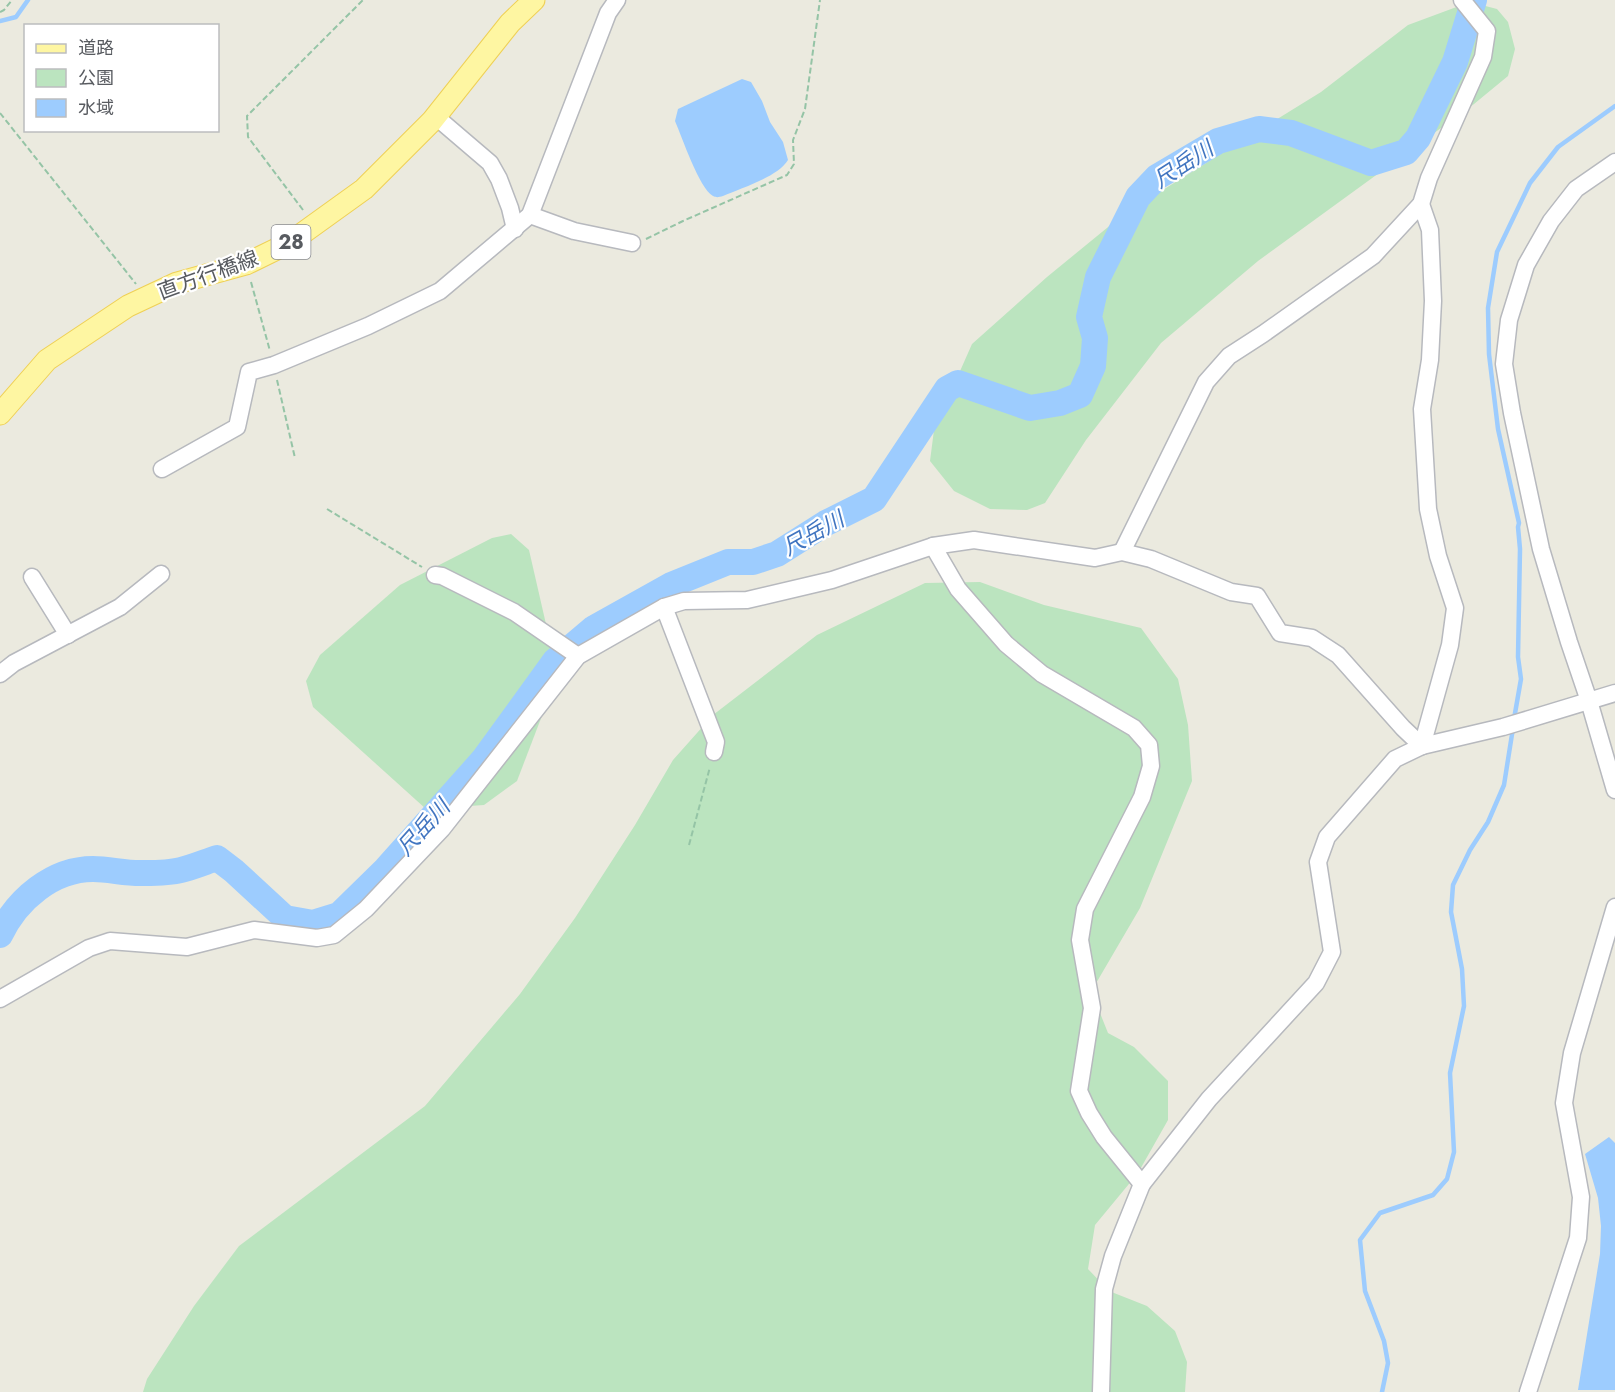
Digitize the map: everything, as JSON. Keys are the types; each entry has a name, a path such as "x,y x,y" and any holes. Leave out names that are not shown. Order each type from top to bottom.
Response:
{"main road":[{"name":"直方行橋線","path":"0,414 47,360 128,306 177,283 246,264 289,243 364,189 435,116 510,23 534,0"}],"street":[{"path":"162,470 237,427 249,372 274,365 368,326 440,291 530,215 608,13 617,0"},
{"path":"1122,552 1206,382 1229,356 1373,256 1421,204 1429,178 1483,57 1487,31 1462,0"},
{"path":"435,116 490,163 510,208 515,229"},
{"path":"1615,162 1576,189 1551,221 1526,265 1509,320 1504,364 1541,549 1615,790"},
{"path":"1421,204 1430,230 1433,301 1430,360 1422,409 1428,510 1438,556 1455,608 1450,645 1422,747"},
{"path":"530,215 574,231 632,243"},
{"path":"0,999 88,948 110,941 187,947 254,930 317,938 334,935 366,909 442,829 578,656 664,607 684,601 747,600 832,580 933,546 974,540 1095,558 1122,552 1151,559 1231,592 1257,596 1280,633 1312,638 1338,655 1422,747"},
{"path":"933,546 958,589 1006,644 1042,674 1134,728 1149,745 1151,766 1142,797 1085,909 1080,940 1092,1008 1079,1091 1104,1137 1142,1184"},
{"path":"0,674 14,663 120,607 161,574"},
{"path":"439,576 514,612 578,656"},
{"path":"32,577 68,635"},
{"path":"664,607 715,747"},
{"path":"1101,1392 1104,1289 1113,1256 1142,1184 1209,1099 1316,983 1332,952 1318,862 1326,837 1395,759 1422,747 1503,727 1615,693"},
{"path":"1528,1392 1578,1238 1581,1197 1564,1103 1572,1053 1615,907"}],"path":[{"path":"0,12 12,0"},
{"path":"314,225 249,137 247,116 363,0"},
{"path":"632,243 652,238 682,221 787,175 794,164 793,140 805,109 820,0"},
{"path":"0,113 148,297"},
{"path":"246,264 274,365 295,458"},
{"path":"327,510 439,576"},
{"path":"689,845 715,747"}],"green space":[{"path":"1470,2 1497,9 1508,22 1515,49 1508,76 1474,104 1258,261 1161,343 1086,440 1045,503 1027,510 990,509 954,491 930,461 934,430 972,344 1047,277 1124,214 1321,92 1408,25"},
{"path":"511,534 529,550 551,646 548,700 517,781 484,805 426,809 313,707 306,681 320,655 400,585 492,538"},
{"path":"980,582 1044,605 1141,628 1178,679 1188,725 1192,781 1140,908 1095,985 1100,1013 1108,1033 1134,1047 1168,1081 1168,1120 1138,1173 1095,1225 1088,1269 1109,1291 1147,1306 1175,1331 1187,1362 1185,1392 143,1392 147,1379 194,1306 239,1246 425,1106 520,994 575,918 635,825 673,760 713,715 817,635 925,583"}],"water":[{"path":"742,79 751,82 762,101 770,122 783,142 788,160 768,177 716,197 702,183 675,121 678,109"},
{"path":"1609,1137 1615,1143 1615,1390 1578,1390 1600,1254 1601,1226 1598,1198 1585,1154"}],"waterway":[{"path":"0,21 16,17 28,0"},
{"name":"尺岳川","path":"0,935 26,898 50,880 64,874 93,869 138,873 168,872 186,869 217,858 285,918 313,923 339,915 386,869 484,759 555,661 594,628 671,585 728,562 753,562 777,554 826,523 874,499 947,389 958,383 1030,408 1060,403 1080,395 1093,366 1095,338 1089,317 1098,277 1138,197 1157,177 1218,141 1259,129 1291,133 1371,163 1406,152 1418,138 1455,62 1474,0"},
{"path":"1514,719 1521,679 1518,657 1520,549 1519,523 1498,429 1489,354 1488,308 1497,252 1530,183 1558,147 1615,106"},
{"path":"1382,1392 1388,1363 1384,1341 1365,1291 1360,1240 1380,1213 1433,1195 1447,1179 1454,1152 1450,1073 1464,1006 1462,969 1451,912 1453,885 1470,850 1488,822 1504,785 1513,728"}]}
